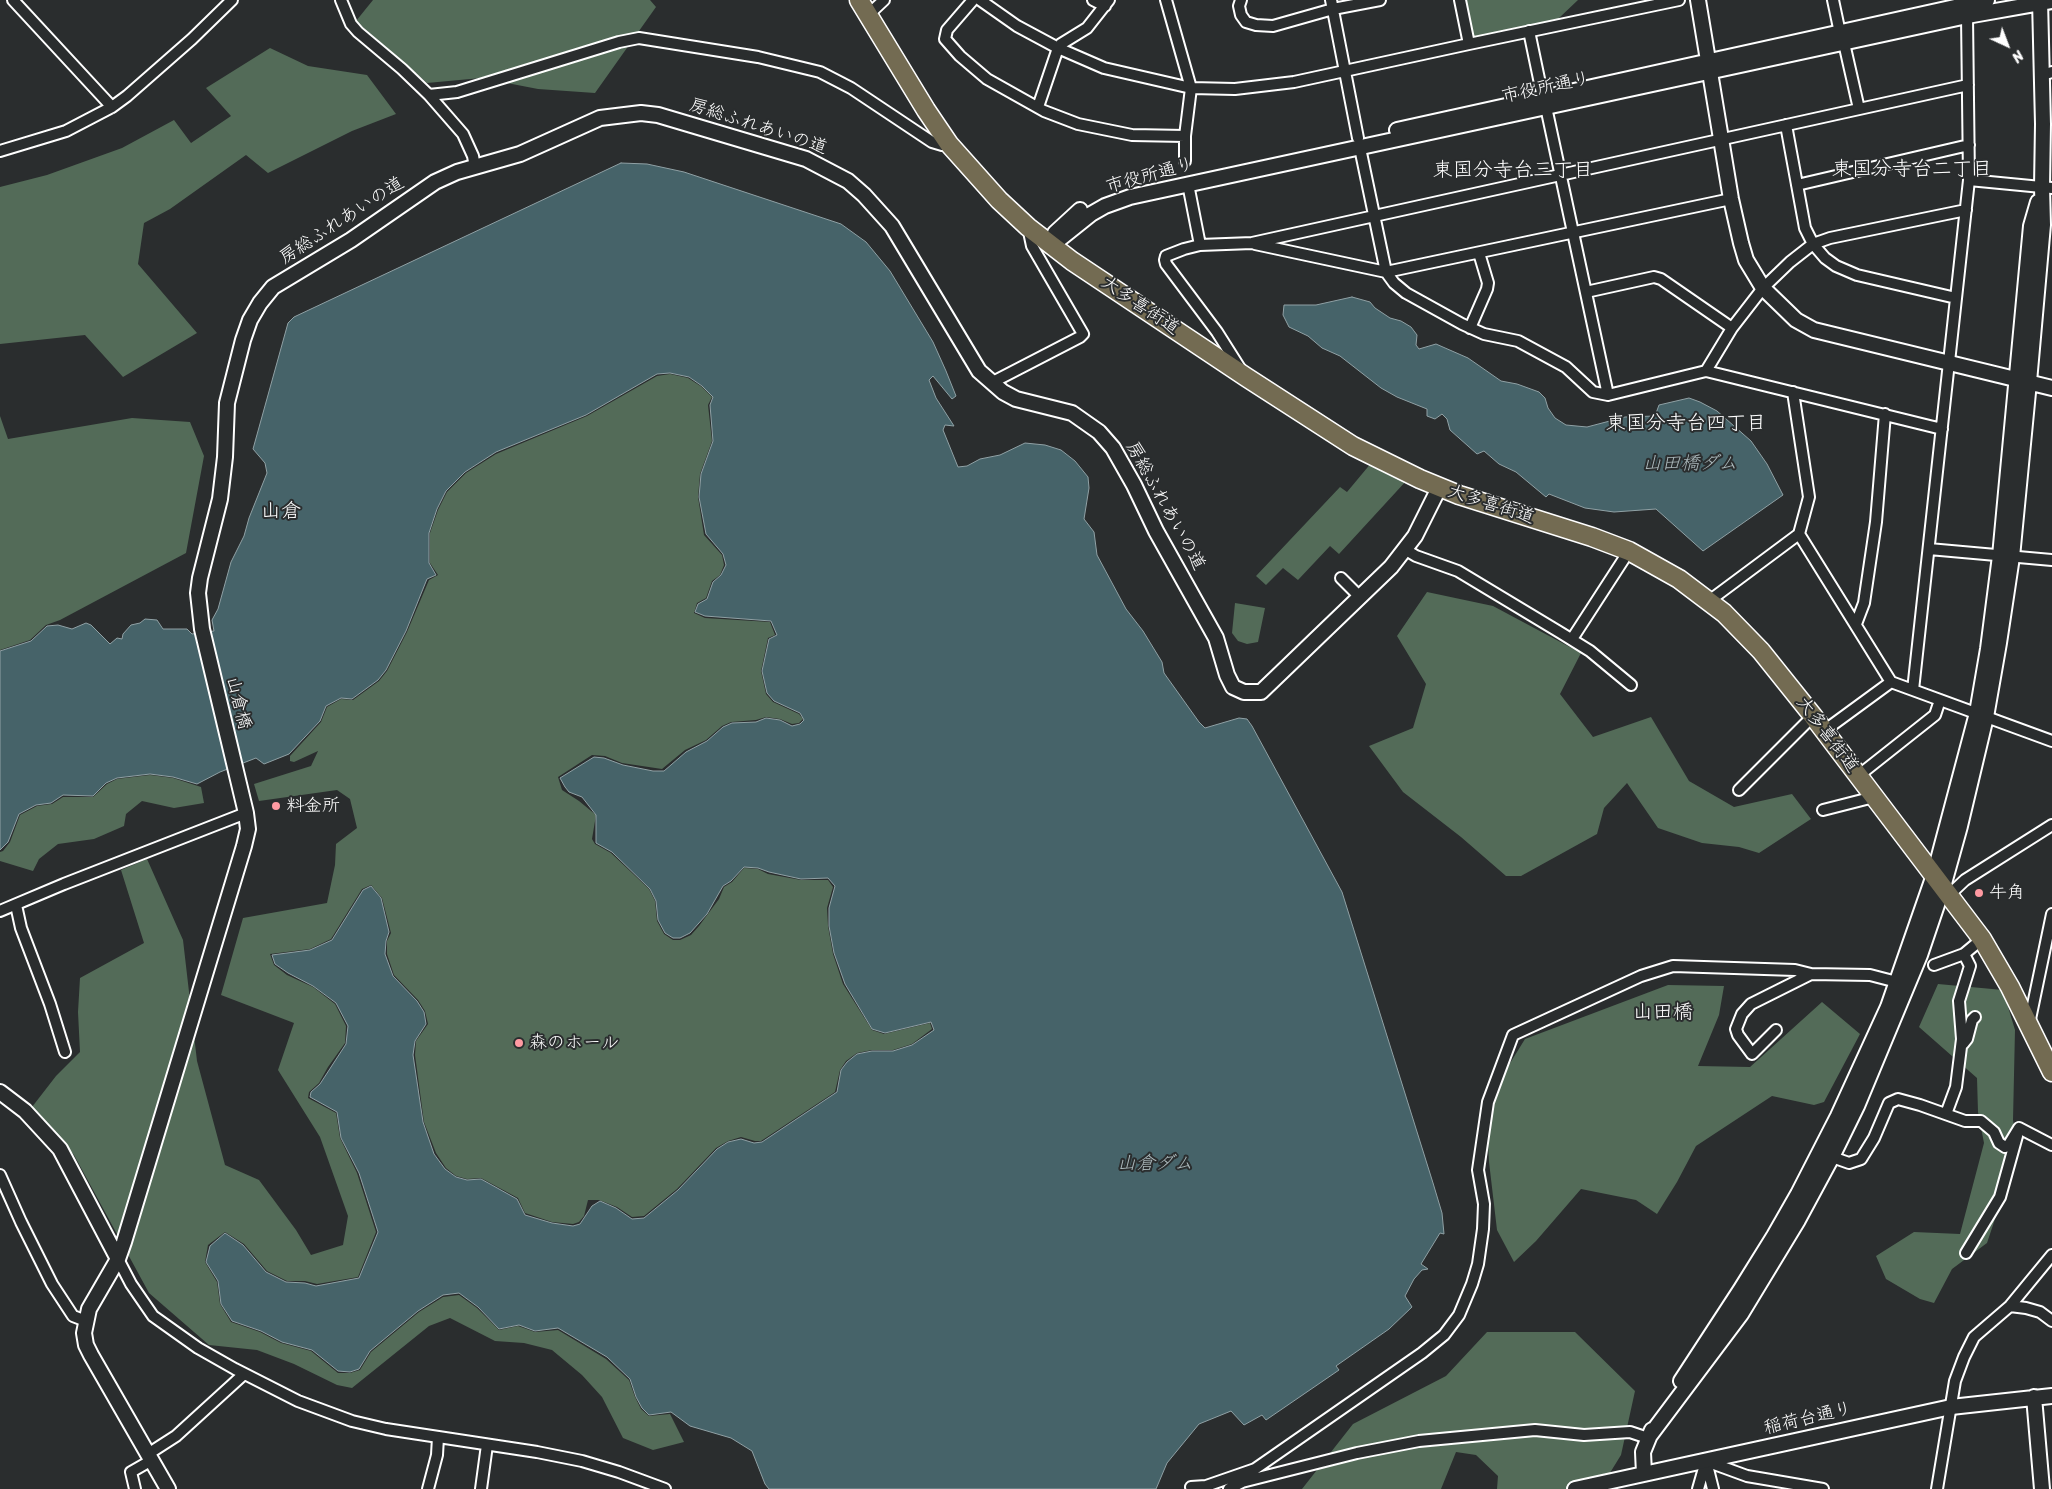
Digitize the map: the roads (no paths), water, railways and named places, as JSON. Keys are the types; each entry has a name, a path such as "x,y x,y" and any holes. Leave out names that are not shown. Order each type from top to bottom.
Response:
{"highway":[{"name":"大多喜街道","path":"864,7 926,110 949,144 999,200 1051,246 1246,378 1353,446 1439,488 1482,504 1592,537 1629,551 1679,579 1709,600 1761,651 1813,716 1982,939 2029,1024 2052,1072"}],"street":[{"path":"13,0 112,107"},
{"path":"0,151 66,131 112,107 192,39 232,0"},
{"path":"341,0 351,24 358,32 402,69 429,95 462,134 473,156 475,167"},
{"path":"864,7 884,0"},
{"path":"972,0 947,30 945,39 960,56 987,79 1038,107 1078,124 1132,135 1185,136"},
{"path":"980,0 1017,26 1058,48 1104,68 1191,88 1235,88 1294,82 1679,0"},
{"path":"1038,107 1058,48 1061,44 1087,28 1107,3 1093,0"},
{"path":"1166,0 1191,88 1185,136 1185,161"},
{"path":"1241,0 1239,6 1241,15 1246,22 1256,25 1273,26 1332,5 1380,0"},
{"path":"1460,0 1469,44"},
{"path":"1698,0 1708,67 1740,243 1746,260 1763,288 1796,320 1814,330 2052,388"},
{"path":"1833,0 1859,109"},
{"name":"市役所通り","path":"1051,246 1055,233 1063,224 1087,206 1114,192 1359,143 1842,38 1988,0"},
{"path":"1794,1213 1832,1156 1857,1106 1920,955 1942,886 1982,715 2006,556 2022,380 2031,226 2047,187 2043,124 2047,73 2044,1"},
{"name":"市役所通り","path":"1966,7 2044,1"},
{"path":"1332,5 1386,272 1394,283 1406,293 1470,328 1484,334 1518,341 1566,367 1593,392 1608,395 1706,372 1942,428"},
{"path":"1913,690 1969,180 1966,7"},
{"path":"1529,31 1608,395"},
{"path":"429,95 457,92 618,42 639,38 758,57 820,72 851,88 932,142 942,145 949,144"},
{"path":"1246,378 1217,332 1165,260 1166,256 1200,245 1252,243 1968,85"},
{"name":"房総ふれあいの道","path":"202,629 198,607 199,586 220,499 225,457 227,403 243,340 255,312 273,287 351,240 435,182 475,167 520,154 600,118 641,113 658,115 806,159 848,181 880,210 892,226 979,371 991,383 1016,399 1072,413 1099,432 1113,448 1134,484 1156,531 1216,638 1227,675 1233,687 1244,692 1262,692 1406,550 1425,518 1439,488"},
{"path":"1786,125 1805,228 1813,244 1836,266 1857,275 1956,298"},
{"name":"市役所通り","path":"1051,246 1091,214 1130,197 1359,143"},
{"path":"1797,185 1969,145"},
{"path":"1969,180 2047,187"},
{"path":"1188,184 1200,245"},
{"path":"1252,243 1386,272 1731,199"},
{"path":"1706,372 1732,328 1763,288 1790,262 1813,244 1830,238 1966,210"},
{"path":"991,383 1083,334 1032,246 1028,227"},
{"path":"1470,328 1488,289 1479,253"},
{"path":"1586,292 1654,277 1661,279 1732,328"},
{"path":"1709,600 1799,534 1809,497 1793,392"},
{"path":"1856,624 1864,603 1876,522 1885,414"},
{"path":"1799,534 1891,682 2052,741"},
{"path":"1929,549 2052,560"},
{"path":"1406,550 1416,556 1458,571 1572,639 1590,651 1631,685"},
{"path":"1572,639 1629,551"},
{"path":"1341,578 1360,597"},
{"name":"山倉橋","path":"168,1489 86,1345 84,1333 86,1320 94,1297 118,1259 248,829 246,813 202,629"},
{"path":"1824,731 1891,682"},
{"path":"1858,776 1935,715 1940,700"},
{"path":"1739,790 1813,716"},
{"path":"1823,810 1874,797"},
{"path":"0,911 246,813"},
{"path":"1942,886 1965,880 2052,825"},
{"path":"1644,1474 1643,1452 1648,1438 1737,1321 1794,1213 1942,886"},
{"path":"16,906 21,928 50,1004 65,1052"},
{"path":"2029,1024 2052,920"},
{"path":"1934,966 1964,954 1982,939"},
{"path":"1946,1114 1956,1087 1961,1047 1962,1031 1959,1001 1970,966 1964,954"},
{"path":"1191,1487 1206,1486 1254,1469 1422,1353 1444,1335 1459,1316 1471,1290 1478,1264 1483,1229 1484,1204 1478,1170 1488,1102 1513,1035 1641,976 1673,966 1794,970 1811,974 1870,976 1897,982"},
{"path":"1776,1030 1752,1054 1738,1035 1736,1029 1742,1014 1751,1004 1811,974"},
{"path":"1961,1047 1967,1039 1974,1017"},
{"path":"0,1092 25,1111 60,1149 131,1284 153,1316 198,1348 298,1401 352,1421 386,1429 582,1461 665,1489"},
{"path":"1832,1156 1849,1163 1861,1159 1874,1138 1886,1108 1892,1100 1904,1100 1965,1121 1981,1121 1994,1132 1999,1144 2005,1147 2008,1146 2019,1128"},
{"path":"2019,1128 2052,1145"},
{"path":"1966,1254 2000,1197 2019,1128"},
{"path":"0,1174 21,1222 52,1284 73,1316 86,1320"},
{"path":"1937,1489 1955,1382 1964,1357 1974,1337 2010,1306 2052,1255"},
{"path":"2010,1306 2040,1312 2052,1321"},
{"path":"135,1489 131,1472 176,1436 244,1374"},
{"name":"稲荷台通り","path":"1575,1489 1951,1407 2052,1396"},
{"path":"2034,1397 2042,1489"},
{"path":"1229,1489 1242,1482 1357,1453 1419,1441 1535,1430 1584,1435 1630,1432 1648,1438"},
{"path":"428,1489 437,1455 438,1437"},
{"path":"481,1489 488,1445"},
{"path":"1698,1489 1706,1461"},
{"path":"1706,1461 1714,1489"},
{"path":"1706,1461 1747,1476 1823,1489"}],"water":[{"name":"山倉ダム","path":"621,163 647,164 684,172 841,224 866,242 890,271 933,342 946,371 956,396 952,399 933,376 929,380 936,398 954,426 945,425 943,430 958,467 967,466 980,459 1000,455 1025,443 1045,445 1061,450 1075,461 1088,477 1089,488 1084,519 1094,532 1097,555 1126,609 1143,631 1162,662 1164,673 1205,728 1239,718 1247,719 1342,892 1442,1213 1444,1234 1440,1233 1421,1264 1428,1269 1422,1270 1414,1279 1405,1296 1412,1307 1389,1329 1336,1366 1339,1370 1266,1420 1262,1415 1244,1425 1231,1411 1199,1424 1167,1463 1156,1489 769,1489 765,1484 752,1451 731,1438 690,1426 671,1412 649,1415 642,1408 636,1397 630,1379 607,1357 558,1328 535,1331 519,1325 499,1329 478,1307 459,1293 443,1295 418,1311 370,1351 359,1369 350,1372 338,1371 312,1350 282,1342 261,1331 232,1321 221,1304 218,1281 206,1262 210,1246 225,1233 243,1245 266,1272 286,1282 305,1283 316,1286 359,1278 378,1232 359,1173 341,1138 337,1112 310,1097 311,1092 320,1084 346,1044 348,1026 336,1003 313,986 275,964 272,955 310,950 332,940 363,890 371,886 381,898 389,932 385,954 393,976 417,1001 424,1012 426,1024 415,1041 413,1055 423,1122 434,1154 445,1169 456,1177 467,1180 481,1179 517,1199 525,1215 552,1223 573,1226 580,1224 592,1206 600,1201 616,1208 632,1219 644,1218 678,1190 717,1149 728,1142 741,1139 754,1143 762,1142 837,1092 841,1070 857,1054 872,1051 893,1051 912,1045 934,1030 931,1022 885,1033 872,1029 845,984 834,953 829,926 829,908 835,886 828,878 801,879 758,868 744,867 731,881 723,886 707,914 690,933 680,938 673,938 665,933 658,920 656,901 650,889 612,852 596,843 596,815 582,797 569,792 560,778 594,757 653,771 664,771 686,752 707,741 723,727 732,723 756,722 766,718 780,720 792,726 800,724 804,720 800,713 774,701 767,693 762,671 769,639 777,635 771,621 705,616 695,612 698,604 707,599 713,582 721,575 726,565 723,554 706,534 699,497 701,474 713,441 710,405 713,397 689,377 670,373 657,374 586,415 496,452 465,472 446,491 437,509 429,533 429,563 436,575 427,579 406,631 386,670 378,680 352,699 341,698 326,706 320,721 289,754 264,764 256,758 220,772 197,784 173,777 150,774 117,778 106,783 93,796 63,795 51,803 36,805 19,814 8,842 0,850 0,651 31,641 47,626 58,625 72,629 86,623 91,625 110,644 117,638 122,639 123,634 131,625 140,623 145,619 157,620 163,629 187,629 192,634 214,631 212,620 218,609 231,562 244,536 267,473 265,463 253,449 288,323 294,317"},
{"name":"山田橋ダム","path":"1352,297 1370,302 1375,308 1390,318 1401,321 1411,327 1417,335 1416,345 1419,349 1436,344 1468,358 1501,381 1517,384 1539,392 1545,398 1548,408 1555,418 1566,425 1587,427 1625,417 1655,416 1659,405 1689,398 1700,402 1717,411 1751,441 1767,464 1783,495 1703,551 1656,509 1614,512 1585,508 1549,494 1546,497 1516,472 1499,464 1484,451 1477,454 1450,430 1447,419 1442,414 1435,419 1427,416 1427,409 1397,397 1381,388 1340,356 1322,348 1308,336 1289,327 1283,315 1284,305 1316,305"}],"place":[{"name":"料金所","path":"276,806"},
{"name":"牛角","path":"1979,893"},
{"name":"森のホール","path":"519,1043"}],"district":[{"name":"東国分寺台二丁目","path":"1912,170"},
{"name":"東国分寺台三丁目","path":"1513,171"},
{"name":"東国分寺台四丁目","path":"1686,424"},
{"name":"山倉","path":"281,512"},
{"name":"山田橋","path":"1663,1013"}]}
